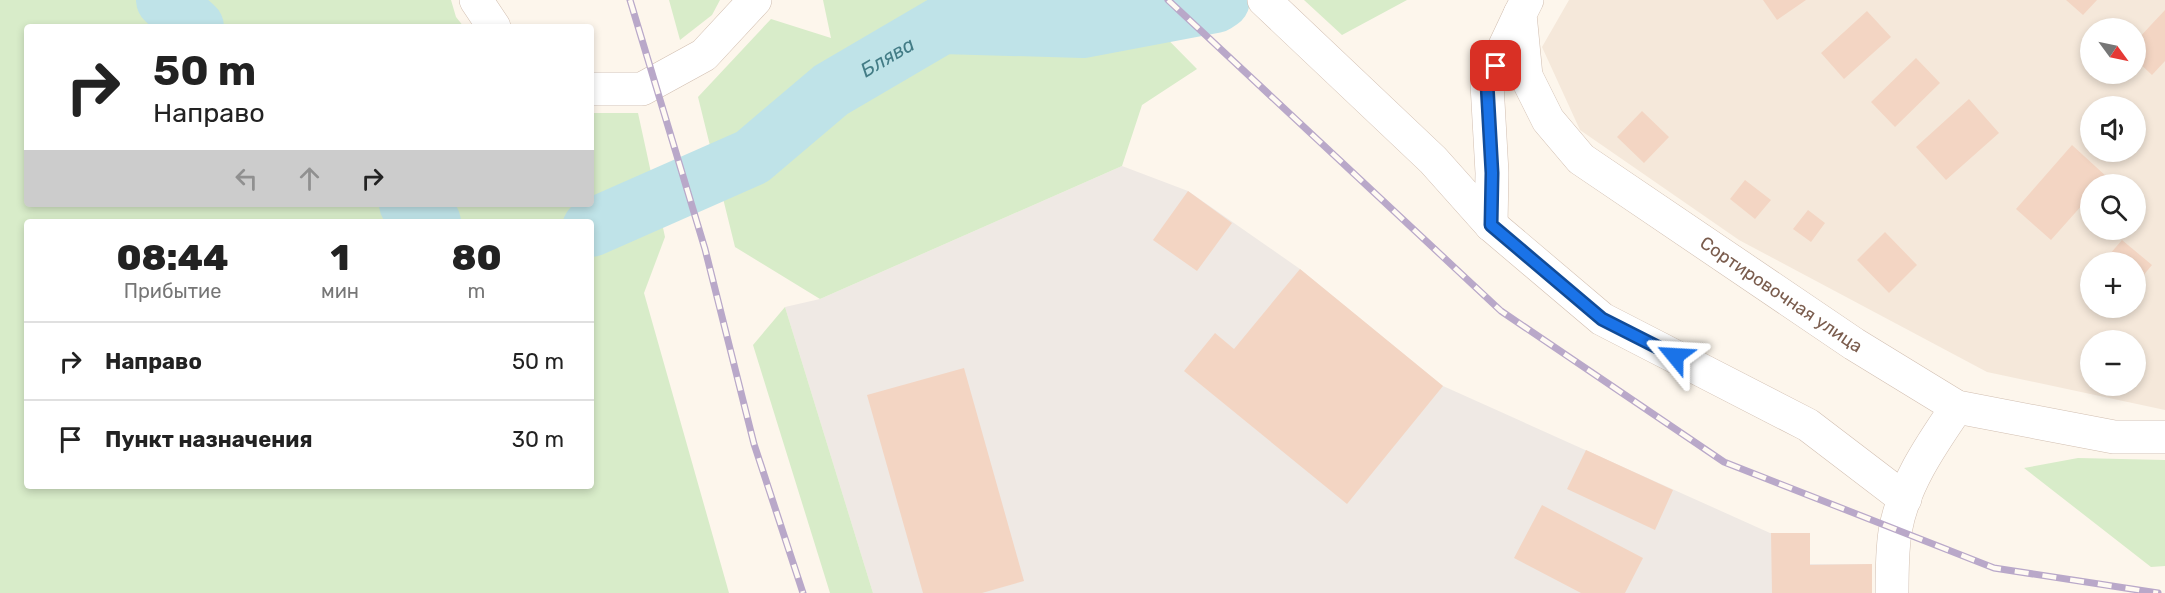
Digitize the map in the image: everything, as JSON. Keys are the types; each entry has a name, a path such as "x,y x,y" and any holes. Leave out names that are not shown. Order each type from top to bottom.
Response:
{"street":[{"path":"476,0 492,24"},
{"path":"594,89 642,89 694,61 704,55 755,0"},
{"path":"1264,0 1433,160 1491,225 1602,319 1808,425 1905,499"},
{"path":"1491,225 1492,173 1487,84 1523,7"},
{"name":"Сортировочная улица","path":"1523,7 1526,76 1548,120 1581,159 1854,344 1957,407 2114,437 2165,437"},
{"path":"1892,593 1896,530 1905,499 1924,456 1957,407"}],"shaded area":[{"path":"1569,0 2165,0 2165,410 2099,396 2146,396 2146,330 2080,330 2080,392 1987,372 1739,240 1580,130 1542,47"},
{"path":"1122,166 1188,191 1300,269 1443,386 1770,533 1810,533 1810,564 1872,564 1872,593 873,593 785,307 820,299"}],"green space":[{"path":"0,0 451,0 456,17 462,24 24,24 24,207 594,207 594,113 638,113 665,237 644,293 729,593 0,593"},
{"path":"669,0 720,0 712,15 680,40"},
{"path":"823,0 1129,0 1197,69 1142,105 1122,166 820,299 735,247 698,97 771,19 831,38"},
{"path":"1304,0 1407,0 1342,35"},
{"path":"785,307 873,593 830,593 753,345"},
{"path":"2078,458 2165,460 2165,566 2151,567 2024,468"}],"building":[{"path":"1763,0 1806,0 1777,20"},
{"path":"2066,0 2097,0 2083,15"},
{"path":"2165,10 2165,61 2152,75 2146,69 2146,30"},
{"path":"1867,11 1891,37 1844,79 1821,53"},
{"path":"1916,58 1940,83 1895,127 1871,102"},
{"path":"1969,99 1999,133 1946,180 1916,147"},
{"path":"1642,111 1669,137 1644,163 1617,137"},
{"path":"2072,145 2080,152 2080,162 2091,162 2104,174 2080,174 2080,207 2051,240 2016,209"},
{"path":"1745,180 1771,200 1755,219 1730,199"},
{"path":"1188,191 1232,223 1197,271 1153,240"},
{"path":"1808,210 1825,223 1811,242 1793,229"},
{"path":"1885,232 1917,265 1889,293 1857,260"},
{"path":"2122,240 2136,252 2112,252"},
{"path":"2146,260 2152,265 2146,272"},
{"path":"1300,269 1443,386 1347,504 1184,371 1215,333 1234,349"},
{"path":"964,368 1024,581 982,593 923,593 867,395"},
{"path":"1586,450 1673,490 1655,530 1567,489"},
{"path":"1542,505 1643,558 1625,593 1581,593 1514,558"},
{"path":"1771,533 1810,533 1810,565 1872,564 1872,593 1772,593"}],"waterway":[{"name":"Блява","path":"165,0 192,24"},
{"name":"Блява","path":"594,227 752,157 831,90 942,25 1083,29 1215,4 1221,0"},
{"name":"Блява","path":"412,207 428,219"}],"railway":[{"path":"630,0 705,249 754,444 803,593"},
{"path":"1168,0 1501,311 1724,462 1994,568 2158,593"}],"route":[{"path":"1496,66 1487,84 1492,173 1491,225 1602,319 1675,356"}]}
